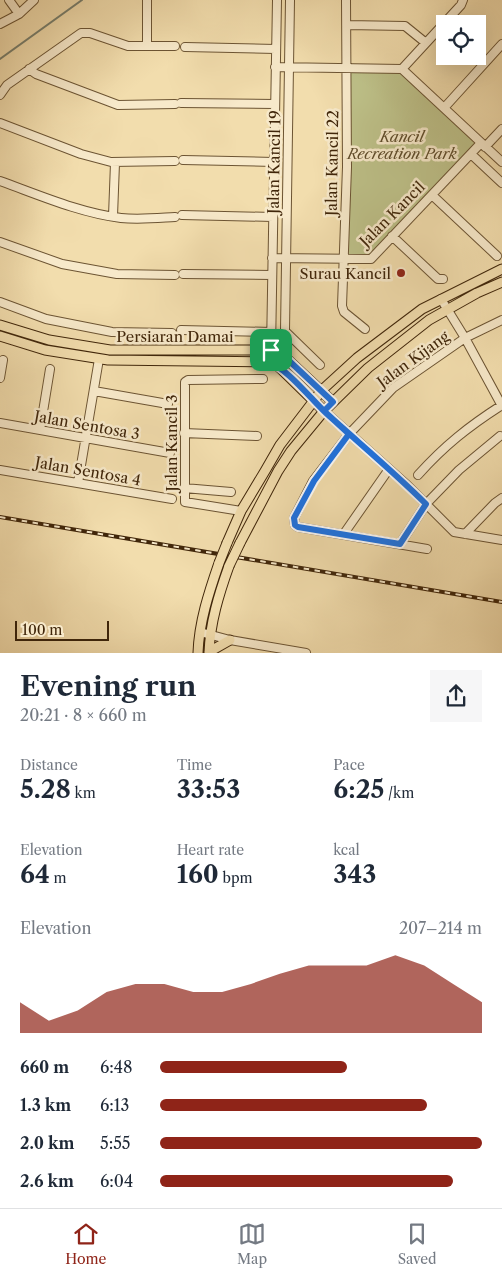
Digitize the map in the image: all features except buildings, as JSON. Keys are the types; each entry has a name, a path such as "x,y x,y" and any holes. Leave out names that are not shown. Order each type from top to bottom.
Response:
{"main road":[{"path":"198,653 200,632 209,594 227,542 241,512 280,445 313,400 357,358 422,309 502,268"},
{"path":"209,652 210,634 219,596 230,566 278,470 296,444 324,411 368,368 429,320 502,282"},
{"name":"Persiaran Damai","path":"0,326 49,340 110,350 271,350"},
{"name":"Persiaran Damai","path":"0,336 45,350 99,359 268,362"},
{"path":"271,350 285,357 333,402"},
{"path":"268,362 278,366 324,411"},
{"path":"209,652 230,640"}],"street":[{"path":"9,0 19,14"},
{"path":"0,24 19,14 34,0"},
{"path":"147,0 147,46"},
{"path":"268,362 271,350 277,0"},
{"name":"Jalan Kancil 19","path":"290,0 285,332 320,365"},
{"name":"Jalan Kancil 22","path":"346,0 347,67 343,309 365,329"},
{"path":"402,69 462,2"},
{"path":"346,25 405,26 426,43"},
{"path":"0,95 7,85 78,34 84,32 128,46 175,46"},
{"path":"444,108 502,44"},
{"path":"185,47 276,49"},
{"path":"276,67 402,69 502,162"},
{"path":"29,69 36,74 118,105 178,103 275,104"},
{"path":"0,123 81,154 114,163 179,161 274,162"},
{"name":"Jalan Kancil","path":"272,258 371,259 471,154 502,129"},
{"path":"471,154 502,183"},
{"path":"113,216 114,163"},
{"path":"0,181 79,209 122,218 179,216 273,217"},
{"path":"432,195 497,256"},
{"path":"392,236 438,279 443,279"},
{"path":"0,242 62,264 117,274 272,275"},
{"path":"418,475 438,453 468,427 502,406 465,338 441,299"},
{"path":"0,302 46,320 112,332 172,333"},
{"name":"Jalan Kijang","path":"343,535 295,525 294,518 314,481 349,434 393,388 465,338 502,320"},
{"path":"181,330 271,332"},
{"path":"78,483 99,359"},
{"path":"0,378 3,360"},
{"path":"40,430 50,369"},
{"name":"Jalan Kancil 3","path":"241,512 187,503 184,499 184,387 185,381 188,380 263,379"},
{"path":"94,391 168,404"},
{"path":"324,411 389,469 454,532 502,540"},
{"name":"Jalan Sentosa 3","path":"0,423 170,453"},
{"path":"184,434 257,436"},
{"path":"400,544 426,504 459,470 500,436"},
{"path":"389,469 343,535 426,549"},
{"name":"Jalan Sentosa 4","path":"0,470 172,499"},
{"path":"184,488 231,492"},
{"path":"465,534 502,498"},
{"path":"200,632 230,640 306,653"}],"green space":[{"name":"Kancil Recreation Park","path":"347,69 402,72 482,142 371,259 343,259"}],"waterway":[{"path":"0,59 82,0"}],"railway":[{"path":"0,517 502,602"}],"place":[{"name":"Surau Kancil","path":"401,273"}],"route":[{"path":"271,350 268,362 278,366 324,411 426,504 400,544 295,525 294,518 314,481 349,434 324,411 333,402 322,390 285,357 271,350"}]}
